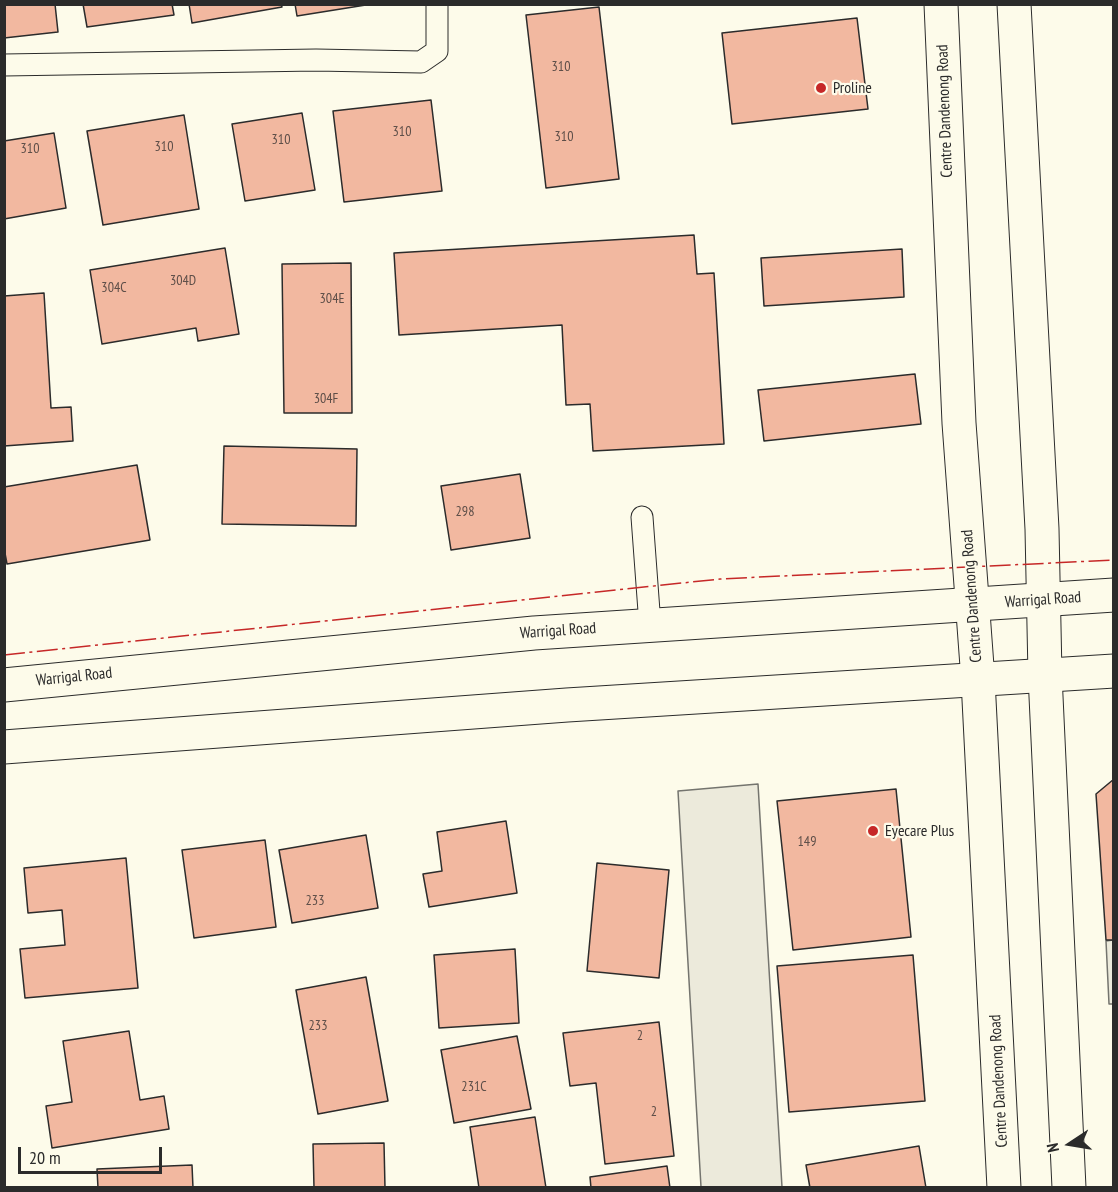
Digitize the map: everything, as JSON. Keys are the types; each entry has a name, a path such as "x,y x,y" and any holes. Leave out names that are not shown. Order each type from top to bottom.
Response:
{"main road":[{"name":"Centre Dandenong Road","path":"941,4 959,423 978,680 1004,1188"},
{"path":"1014,4 1042,529 1045,675 1069,1188"},
{"name":"Warrigal Road","path":"4,685 483,637 1113,595"},
{"path":"4,747 567,705 1113,671"}],"lane":[{"path":"4,65 316,60 421,62 437,51 437,4"},
{"path":"642,517 650,626"}],"shaded area":[{"path":"758,784 782,1187 701,1187 678,791"},
{"path":"1113,940 1113,1004 1109,1004 1106,941"}],"building":[{"path":"4,4 55,4 58,32 4,38"},
{"path":"83,4 172,4 174,15 87,27"},
{"path":"189,4 281,4 282,7 192,23"},
{"path":"295,4 372,4 297,16"},
{"path":"599,7 619,179 546,188 526,15"},
{"path":"857,18 868,109 732,124 722,33"},
{"path":"431,100 442,191 344,202 333,111"},
{"path":"302,113 315,190 245,201 232,124"},
{"path":"184,115 199,209 103,225 87,131"},
{"path":"54,133 66,208 4,219 4,141"},
{"path":"694,235 697,274 714,273 724,444 593,451 590,404 566,405 562,325 399,335 394,253"},
{"path":"225,248 239,334 198,341 196,328 102,344 90,270"},
{"path":"902,249 904,297 764,306 761,258"},
{"path":"351,263 352,413 284,413 282,264"},
{"path":"44,293 51,408 71,407 73,441 4,446 4,296"},
{"path":"915,374 921,424 764,441 758,390"},
{"path":"224,446 357,449 356,526 222,524"},
{"path":"137,465 150,540 7,564 4,548 4,487"},
{"path":"520,474 530,538 451,550 441,486"},
{"path":"1114,779 1114,940 1106,940 1096,794"},
{"path":"896,789 911,937 793,950 777,801"},
{"path":"506,821 517,893 429,907 423,874 442,871 437,832"},
{"path":"366,835 378,908 292,923 279,850"},
{"path":"265,840 276,927 194,938 182,850"},
{"path":"126,858 138,988 25,998 20,949 65,945 62,910 28,913 24,868"},
{"path":"597,863 669,870 659,978 587,971"},
{"path":"515,949 519,1023 439,1028 434,955"},
{"path":"913,955 925,1101 789,1112 777,966"},
{"path":"366,977 388,1101 318,1114 296,990"},
{"path":"659,1022 674,1156 605,1164 596,1083 570,1086 563,1033"},
{"path":"129,1031 140,1100 164,1096 169,1129 52,1148 46,1106 72,1102 63,1041"},
{"path":"517,1036 531,1109 454,1123 441,1050"},
{"path":"535,1117 546,1188 479,1188 470,1127"},
{"path":"384,1143 385,1188 314,1188 313,1144"},
{"path":"919,1146 926,1188 810,1188 806,1165"},
{"path":"192,1165 193,1188 98,1188 97,1169"},
{"path":"667,1166 670,1188 591,1188 590,1177"}],"power":[{"path":"4,655 720,579 1114,560"}],"place":[{"name":"Proline","path":"821,88"},
{"name":"Eyecare Plus","path":"873,831"}]}
